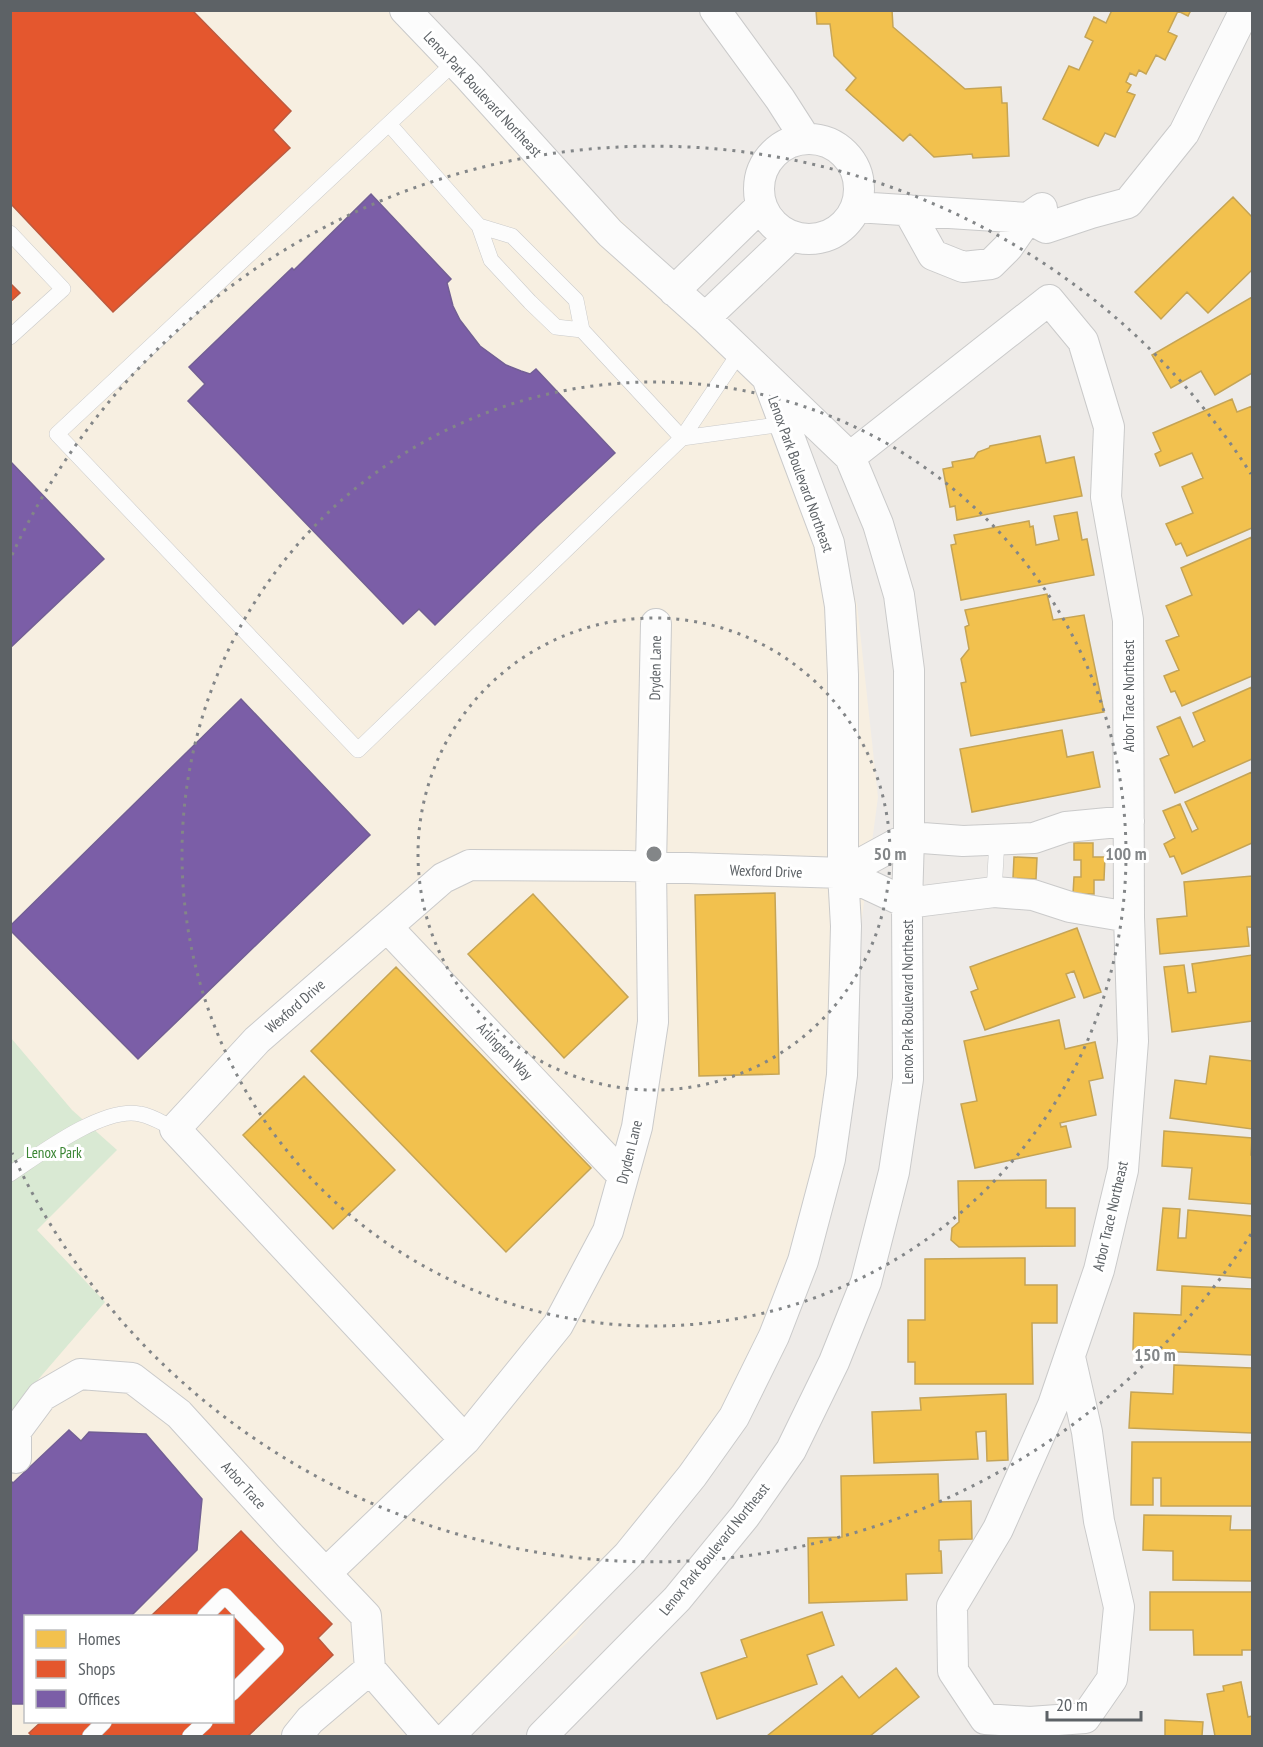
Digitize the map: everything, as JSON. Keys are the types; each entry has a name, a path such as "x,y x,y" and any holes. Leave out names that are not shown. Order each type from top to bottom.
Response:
{"street":[{"name":"Lenox Park Boulevard Northeast","path":"405,10 610,232 705,318 850,457 878,524 898,595 909,670 908,1079 894,1172 866,1282 834,1362 791,1450 745,1516 677,1599 542,1737"},
{"path":"715,10 780,99 805,138"},
{"path":"856,207 1028,218 1046,228 1128,202 1184,134 1245,10"},
{"path":"805,138 822,140 837,147 850,159 857,174 860,191 856,207 849,220 838,231 824,238 809,240 790,237 768,220 761,206 758,191 760,175 766,161 790,142 805,138"},
{"path":"674,291 761,206"},
{"path":"908,210 933,255 963,267 991,264 1008,247 1028,218"},
{"path":"705,318 790,237"},
{"name":"Arbor Trace Northeast","path":"850,457 1049,300 1083,341 1109,427 1106,497 1128,620 1129,917 1133,1041 1123,1170 1099,1270 1053,1405 998,1529 952,1606 953,1671 985,1719 1030,1722 1085,1718 1112,1679 1119,1607 1100,1521 1087,1432 1070,1357"},
{"name":"Lenox Park Boulevard Northeast","path":"449,1737 628,1555 693,1476 734,1417 774,1336 803,1261 830,1159 842,1075 846,926 843,873 843,675 840,606 828,543 767,378"},
{"name":"Dryden Lane","path":"326,1574 465,1440 558,1325 608,1231 637,1127 653,1022 651,866 656,624"},
{"path":"843,873 909,837 963,841 1034,838 1066,827 1129,820"},
{"name":"Wexford Drive","path":"174,1129 257,1040 443,878 470,865 651,866 843,873"},
{"path":"843,873 907,903 994,892 1033,895 1070,907 1129,917"},
{"name":"Arlington Way","path":"387,927 623,1176"},
{"path":"174,1129 465,1440"},
{"name":"Arbor Trace","path":"16,1458 16,1431 42,1396 80,1374 132,1378 180,1414 366,1616 370,1669"},
{"path":"297,1737 310,1720 370,1669 428,1737"}],"lane":[{"path":"455,62 57,434 358,750 682,438 740,352"},
{"path":"389,124 478,226 491,260 530,302 556,327 582,330"},
{"path":"478,226 512,236 576,300 582,330 682,438"},
{"path":"10,233 63,289 10,337"},
{"path":"682,438 784,424"},
{"path":"994,892 997,840"},
{"path":"10,1174 102,1118 139,1113 174,1129"},
{"path":"207,1615 225,1596 276,1649 234,1691"},
{"path":"90,1737 103,1723"},
{"path":"190,1737 203,1723"}],"shaded area":[{"path":"11,11 420,11 548,149 727,323 820,498 857,604 878,797 831,1151 800,1311 576,1635 459,1736 11,1736"}],"green space":[{"name":"Lenox Park","path":"11,1038 72,1110 117,1150 37,1230 105,1302 11,1411"}],"building: Homes":[{"path":"816,10 892,10 893,27 965,89 1001,87 1002,103 1007,103 1009,156 973,158 972,154 934,157 910,134 903,141 846,90 856,78 834,56 830,24 817,24"},
{"path":"1112,10 1191,10 1188,16 1178,11 1168,32 1177,36 1165,60 1156,55 1146,74 1139,70 1136,76 1130,73 1126,82 1131,85 1127,92 1135,95 1115,137 1105,133 1098,146 1043,119 1069,66 1079,70 1093,41 1085,37 1094,17 1106,23"},
{"path":"1233,197 1252,217 1252,270 1208,313 1187,292 1161,319 1135,292"},
{"path":"1252,297 1252,373 1215,395 1201,371 1171,388 1152,355"},
{"path":"1232,399 1237,412 1252,406 1252,528 1187,556 1181,543 1176,545 1166,524 1193,513 1182,487 1203,478 1192,453 1160,466 1155,454 1161,451 1153,433"},
{"path":"1040,436 1046,463 1074,457 1082,496 957,520 955,506 950,507 943,469 953,467 952,462 974,458 978,452 990,446"},
{"path":"1077,512 1082,540 1087,539 1094,575 961,600 951,545 956,544 954,535 1029,521 1030,527 1033,526 1036,545 1059,540 1054,516"},
{"path":"1252,537 1252,676 1182,706 1175,691 1171,692 1164,676 1179,670 1166,641 1179,636 1166,606 1192,595 1181,568"},
{"path":"1047,594 1053,620 1084,615 1104,712 971,736 961,683 966,682 961,659 969,649 965,627 969,625 965,610"},
{"path":"1252,687 1252,759 1175,793 1160,759 1169,755 1157,727 1180,717 1193,747 1205,741 1193,713"},
{"path":"1062,730 1067,757 1093,752 1100,787 972,812 960,749"},
{"path":"1252,772 1252,843 1182,874 1174,856 1170,857 1164,844 1175,838 1163,811 1180,804 1192,832 1198,829 1185,802"},
{"path":"1074,843 1093,843 1093,857 1105,857 1104,880 1094,880 1094,894 1073,894 1074,877 1081,877 1081,860 1074,860"},
{"path":"1014,857 1037,858 1036,879 1013,878"},
{"path":"1252,876 1252,927 1247,927 1249,946 1160,954 1157,919 1187,916 1184,882"},
{"path":"775,893 779,1074 699,1076 695,895"},
{"path":"533,894 628,997 564,1058 468,954"},
{"path":"1077,928 1101,992 1084,998 1074,971 1066,974 1075,997 985,1030 971,992 978,989 970,967"},
{"path":"1252,955 1252,1021 1172,1032 1164,967 1184,965 1188,993 1196,992 1192,964"},
{"path":"396,967 591,1168 506,1252 311,1051"},
{"path":"1059,1020 1065,1049 1095,1042 1103,1078 1089,1081 1096,1115 1060,1123 1061,1127 1066,1126 1071,1147 975,1168 961,1104 977,1101 964,1041"},
{"path":"1210,1056 1252,1061 1252,1129 1170,1118 1175,1080 1206,1084"},
{"path":"304,1076 395,1170 333,1229 243,1135"},
{"path":"1164,1131 1252,1138 1252,1204 1189,1199 1192,1168 1162,1166"},
{"path":"1046,1180 1046,1208 1075,1208 1075,1246 959,1247 951,1240 952,1228 959,1222 958,1181"},
{"path":"1163,1208 1180,1209 1178,1238 1186,1238 1188,1210 1252,1216 1252,1278 1157,1270"},
{"path":"1025,1258 1025,1285 1057,1285 1057,1323 1032,1323 1033,1384 915,1384 915,1362 908,1362 908,1320 925,1320 925,1259"},
{"path":"1182,1286 1252,1289 1252,1355 1133,1350 1134,1313 1181,1315"},
{"path":"1174,1365 1252,1368 1252,1433 1129,1428 1131,1392 1173,1394"},
{"path":"1006,1394 1008,1460 987,1461 986,1431 976,1432 978,1459 874,1463 872,1412 921,1410 920,1398"},
{"path":"1132,1442 1252,1442 1252,1506 1161,1506 1161,1478 1153,1478 1153,1505 1131,1505"},
{"path":"938,1474 939,1502 971,1501 972,1539 939,1540 942,1573 906,1574 907,1600 809,1603 808,1538 842,1537 841,1476"},
{"path":"1144,1515 1231,1516 1230,1530 1252,1530 1252,1581 1173,1580 1173,1551 1143,1550"},
{"path":"1150,1592 1252,1592 1252,1650 1242,1650 1242,1655 1194,1655 1193,1630 1150,1630"},
{"path":"822,1612 834,1645 807,1655 817,1684 717,1719 701,1673 747,1657 741,1640"},
{"path":"896,1668 919,1697 870,1736 767,1736 842,1676 859,1698"},
{"path":"1241,1682 1248,1717 1252,1716 1252,1736 1215,1736 1207,1694 1224,1691 1223,1686"},
{"path":"1165,1720 1203,1722 1202,1736 1165,1736"}],"building: Shops":[{"path":"10,10 192,10 291,111 273,130 290,148 113,312 10,203"},
{"path":"10,283 20,293 10,302"},
{"path":"241,1531 332,1624 318,1638 333,1655 248,1736 32,1736 29,1733 40,1723 234,1723 234,1615 152,1615"}],"building: Offices":[{"path":"371,194 451,279 447,283 453,306 460,320 480,346 506,365 530,374 536,369 615,453 435,625 419,609 403,624 188,401 205,384 189,367 292,268 294,270"},
{"path":"10,461 104,559 10,648"},
{"path":"241,699 370,835 138,1059 10,930 10,926"},
{"path":"69,1430 81,1441 89,1432 146,1434 202,1499 197,1550 132,1615 24,1615 24,1704 10,1704 10,1480 13,1483"}]}
